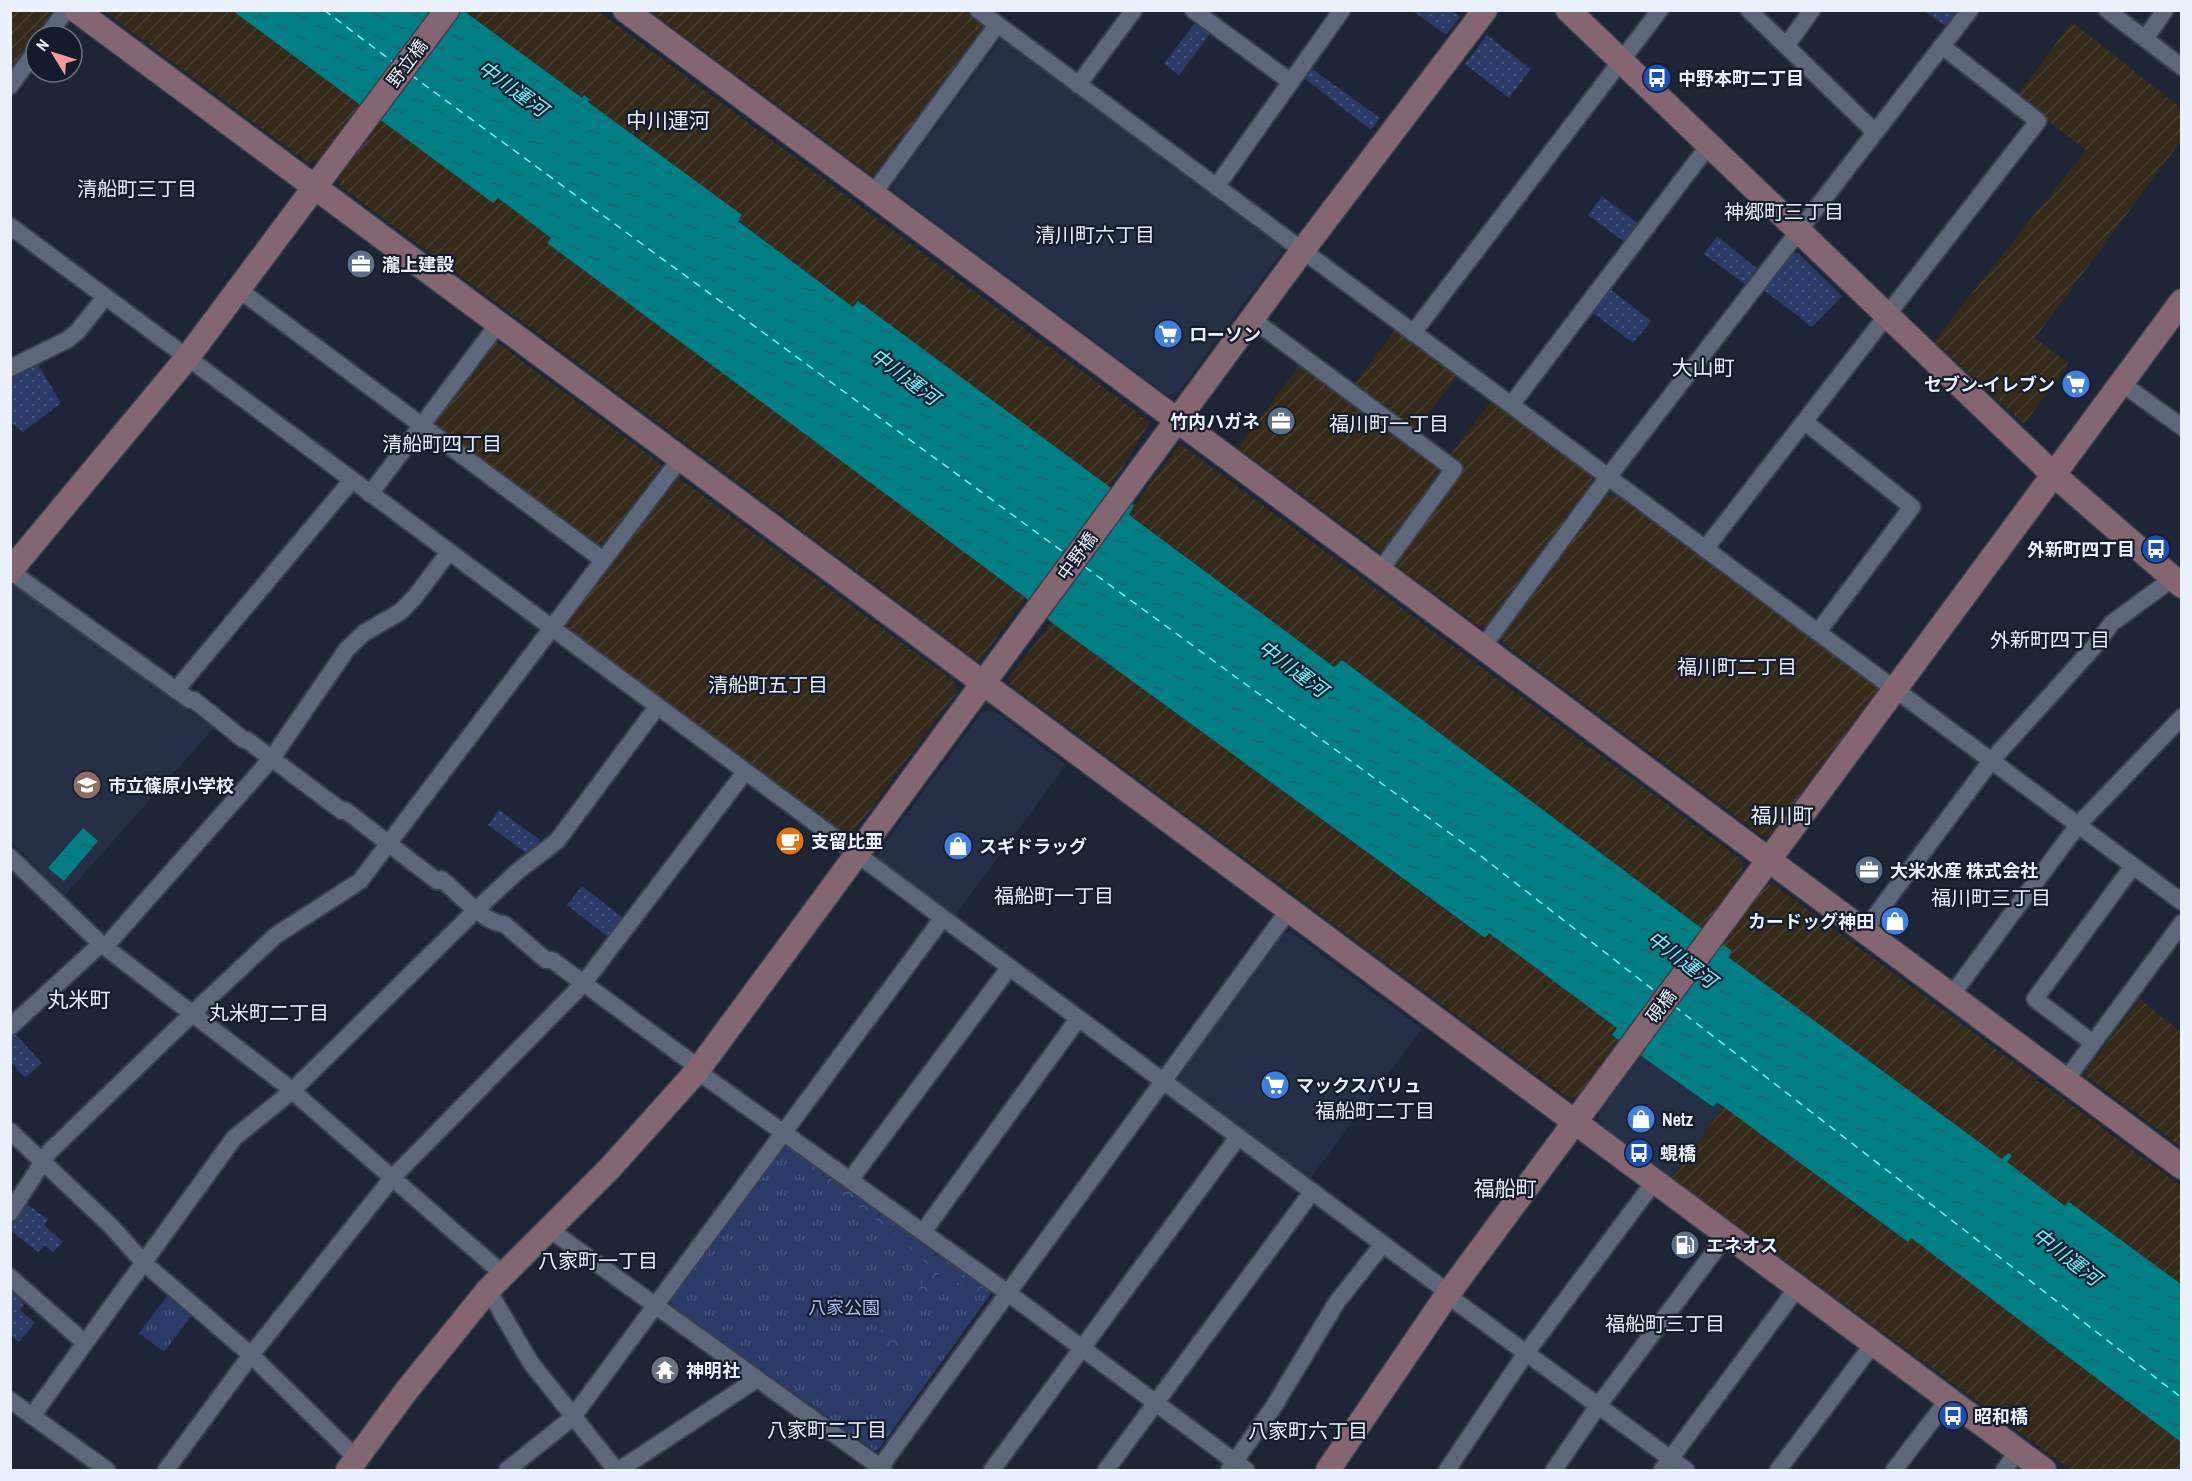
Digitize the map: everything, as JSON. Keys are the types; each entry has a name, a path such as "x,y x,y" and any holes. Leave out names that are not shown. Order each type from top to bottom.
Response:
{"street":[{"path":"56,24 66,10"},
{"path":"76,10 1948,1400 2011,1461 2044,1470"},
{"name":"野立橋","path":"11,571 187,358 447,10"},
{"path":"625,10 2181,1167"},
{"path":"978,10 2181,902"},
{"path":"1078,85 1134,10"},
{"path":"1193,10 1291,82"},
{"path":"1216,187 1342,10"},
{"name":"中野橋","path":"351,1467 496,1282 610,1168 698,1070 1302,251 1485,10"},
{"path":"1568,10 1886,317 2053,474 2177,579 2112,623 2093,648 1991,760 1864,931"},
{"path":"1413,333 1660,10"},
{"path":"1749,10 1875,132"},
{"path":"1786,46 1812,10"},
{"path":"1482,648 1608,477 1970,10"},
{"path":"2107,10 2181,67"},
{"path":"2145,39 2165,10"},
{"path":"873,195 997,25"},
{"path":"1705,549 2037,121 1942,46"},
{"path":"10,86 24,67"},
{"path":"1511,405 1709,145"},
{"path":"10,226 1383,1244 1598,1406 1666,1465 1686,1470"},
{"path":"238,289 603,560"},
{"path":"10,368 67,340 78,331 105,297"},
{"name":"硯橋","path":"1328,1470 1448,1294 2181,301"},
{"path":"1252,319 1454,469 1379,572"},
{"path":"370,494 498,324"},
{"path":"2121,383 2181,428"},
{"path":"1805,422 1912,507 1818,632"},
{"path":"10,1213 49,1152 192,1014 275,936 360,881 680,459"},
{"path":"176,690 352,480"},
{"path":"10,1027 103,946 272,758 347,649 364,633 407,605 449,552"},
{"path":"11,571 190,700 194,700 244,740 389,842 437,881 441,879 460,893 460,897 497,924 504,924 522,938 521,941 1008,1293 1236,1468 1337,1302 1383,1244"},
{"path":"32,1416 234,1138 292,1091 518,871 557,842 657,707"},
{"path":"1951,996 2078,825 2181,717"},
{"path":"166,1470 251,1355 393,1177 583,984 745,772"},
{"path":"14,865 103,946 292,1091 393,1177 496,1282 531,1363 572,1418 617,1470 757,1379"},
{"path":"2093,1043 2035,999 2133,866"},
{"path":"549,1229 881,1470 1288,911"},
{"path":"507,1470 572,1418 785,1134 942,919"},
{"path":"2065,1081 2181,923"},
{"path":"850,1180 1009,968"},
{"path":"923,1232 1078,1019"},
{"path":"10,1131 110,1225 144,1263 251,1355 351,1467"},
{"path":"992,1470 1238,1137"},
{"path":"1447,1470 1527,1353 1654,1182"},
{"path":"1106,1470 1312,1192"},
{"path":"1554,1470 1598,1406 1726,1236"},
{"path":"10,1278 85,1343"},
{"path":"1666,1465 1797,1288"},
{"path":"1778,1470 1873,1344"},
{"path":"10,1400 107,1470"},
{"path":"1894,1470 1948,1400"}],"shaded area":[{"path":"11,11 49,11 51,18 47,24 24,24 24,55 11,73"},
{"path":"104,11 233,11 361,105 321,159 308,163"},
{"path":"464,11 598,11 1150,422 1124,466 1109,487 858,302 853,307 738,221 742,216 588,102 589,99 585,96 582,98"},
{"path":"650,11 964,11 984,25 984,28 873,176"},
{"path":"2072,22 2181,108 2181,141 2035,338 2069,364 2024,424 1934,341 2086,150 2016,97"},
{"path":"1000,40 1284,250 1178,393 1167,395 890,189"},
{"path":"381,118 493,203 498,197 551,238 548,243 1026,598 979,662 340,186 338,175"},
{"path":"1395,330 1457,376 1415,432 1353,386"},
{"path":"492,339 660,463 661,472 604,547 596,548 431,425"},
{"path":"1301,363 1446,470 1384,555 1238,448"},
{"path":"1491,401 1592,475 1592,482 1487,626 1479,626 1397,566 1396,558 1463,468 1449,457"},
{"path":"1180,444 1742,860 1743,877 1703,929 1342,660 1334,667 1128,514"},
{"path":"679,478 955,682 957,692 851,836 845,837 567,630 565,619 671,479"},
{"path":"1607,495 1619,496 1878,688 1879,693 1773,836 1762,836 1504,644 1502,638"},
{"name":"市立篠原小学校","path":"15,585 214,728 65,895 11,842 10,587"},
{"path":"1051,622 1484,938 1489,933 1617,1028 1612,1035 1620,1040 1580,1095 1568,1098 1011,685 1008,679"},
{"path":"993,710 1066,765 954,917 877,860 877,854 982,712"},
{"path":"1773,884 2181,1186 2181,1284 2069,1202 2065,1207 2006,1162 2011,1156 2009,1153 2003,1160 1728,957 1722,943 1765,886"},
{"path":"1290,931 1422,1029 1310,1179 1179,1084 1176,1077 1284,933"},
{"path":"2140,999 2181,1032 2181,1147 2087,1077 2086,1071"},
{"path":"1641,1054 1712,1107 1717,1102 1724,1107 1671,1177 1600,1124 1598,1110"},
{"path":"1724,1107 1907,1242 1911,1238 2181,1442 2181,1470 2071,1470 1671,1177"}],"green space":[{"path":"1413,11 1452,11 1460,17 1446,35"},
{"path":"1924,11 1960,11 1947,27"},
{"path":"1198,19 1213,30 1179,75 1164,64"},
{"path":"1487,35 1531,69 1509,98 1465,64"},
{"path":"1311,68 1380,118 1371,130 1304,78"},
{"path":"1602,196 1640,225 1626,243 1588,215"},
{"path":"1717,236 1759,270 1747,286 1704,254"},
{"path":"1792,253 1798,253 1842,296 1812,327 1764,290"},
{"path":"1610,289 1651,321 1633,343 1592,312"},
{"path":"37,363 61,403 23,432 11,423 11,375"},
{"path":"499,810 540,840 529,855 488,825"},
{"path":"582,886 623,918 608,937 567,905"},
{"path":"13,1032 42,1063 25,1078 11,1062 11,1034"},
{"path":"784,1141 880,1206 889,1221 903,1232 941,1252 988,1286 988,1295 973,1295 967,1288 939,1273 911,1316 898,1346 874,1354 867,1341 886,1327 895,1327 905,1318 930,1267 896,1234 843,1196 821,1186 814,1175 791,1159 784,1160 775,1155"},
{"name":"八家公園","path":"782,1147 789,1147 990,1290 990,1295 878,1450 874,1450 671,1305 670,1297"},
{"path":"26,1204 48,1219 44,1225 63,1242 53,1252 45,1245 38,1252 11,1231 11,1226"},
{"path":"10,1283 28,1300 20,1310 35,1323 19,1342 11,1336"},
{"path":"167,1296 192,1315 164,1352 139,1333"}],"water":[{"path":"233,11 464,11 582,98 584,95 589,99 588,102 742,215 738,221 853,307 858,301 1134,505 1129,515 1334,667 1342,660 1732,951 1728,957 2002,1159 2008,1153 2012,1156 2007,1162 2065,1206 2069,1202 2181,1284 2181,1442 1911,1238 1908,1242 1717,1102 1713,1107 1612,1035 1617,1028 1489,933 1485,938 1051,622 1026,598 547,243 551,238 498,198 493,203"},
{"path":"83,828 98,841 64,881 48,868"}],"ferry route":[{"path":"324,10 393,62"},
{"path":"411,75 1066,554"},
{"path":"1085,567 1477,853 1656,992"},
{"path":"1674,1006 2182,1398"}],"place":[{"name":"中野本町二丁目","path":"1657,78"},
{"name":"瀧上建設","path":"361,264"},
{"name":"ローソン","path":"1168,334"},
{"name":"セブン-イレブン","path":"2076,384"},
{"name":"竹内ハガネ","path":"1281,421"},
{"name":"外新町四丁目","path":"2156,549"},
{"name":"市立篠原小学校","path":"87,785"},
{"name":"支留比亜","path":"790,841"},
{"name":"スギドラッグ","path":"958,846"},
{"name":"大米水産 株式会社","path":"1869,870"},
{"name":"カードッグ神田","path":"1895,921"},
{"name":"マックスバリュ","path":"1275,1085"},
{"name":"Netz","path":"1641,1119"},
{"name":"蜆橋","path":"1639,1153"},
{"name":"エネオス","path":"1685,1245"},
{"name":"神明社","path":"665,1370"},
{"name":"昭和橋","path":"1953,1416"}],"district":[{"name":"中川運河","path":"668,120"},
{"name":"清船町三丁目","path":"137,188"},
{"name":"神郷町三丁目","path":"1784,211"},
{"name":"清川町六丁目","path":"1095,234"},
{"name":"大山町","path":"1703,367"},
{"name":"福川町一丁目","path":"1389,423"},
{"name":"清船町四丁目","path":"442,443"},
{"name":"外新町四丁目","path":"2050,639"},
{"name":"福川町二丁目","path":"1737,666"},
{"name":"清船町五丁目","path":"768,684"},
{"name":"福川町","path":"1782,815"},
{"name":"福船町一丁目","path":"1054,895"},
{"name":"福川町三丁目","path":"1991,897"},
{"name":"丸米町","path":"79,999"},
{"name":"丸米町二丁目","path":"269,1012"},
{"name":"福船町二丁目","path":"1375,1110"},
{"name":"福船町","path":"1505,1188"},
{"name":"八家町一丁目","path":"598,1260"},
{"name":"福船町三丁目","path":"1665,1323"},
{"name":"八家町二丁目","path":"827,1429"},
{"name":"八家町六丁目","path":"1308,1430"}]}
